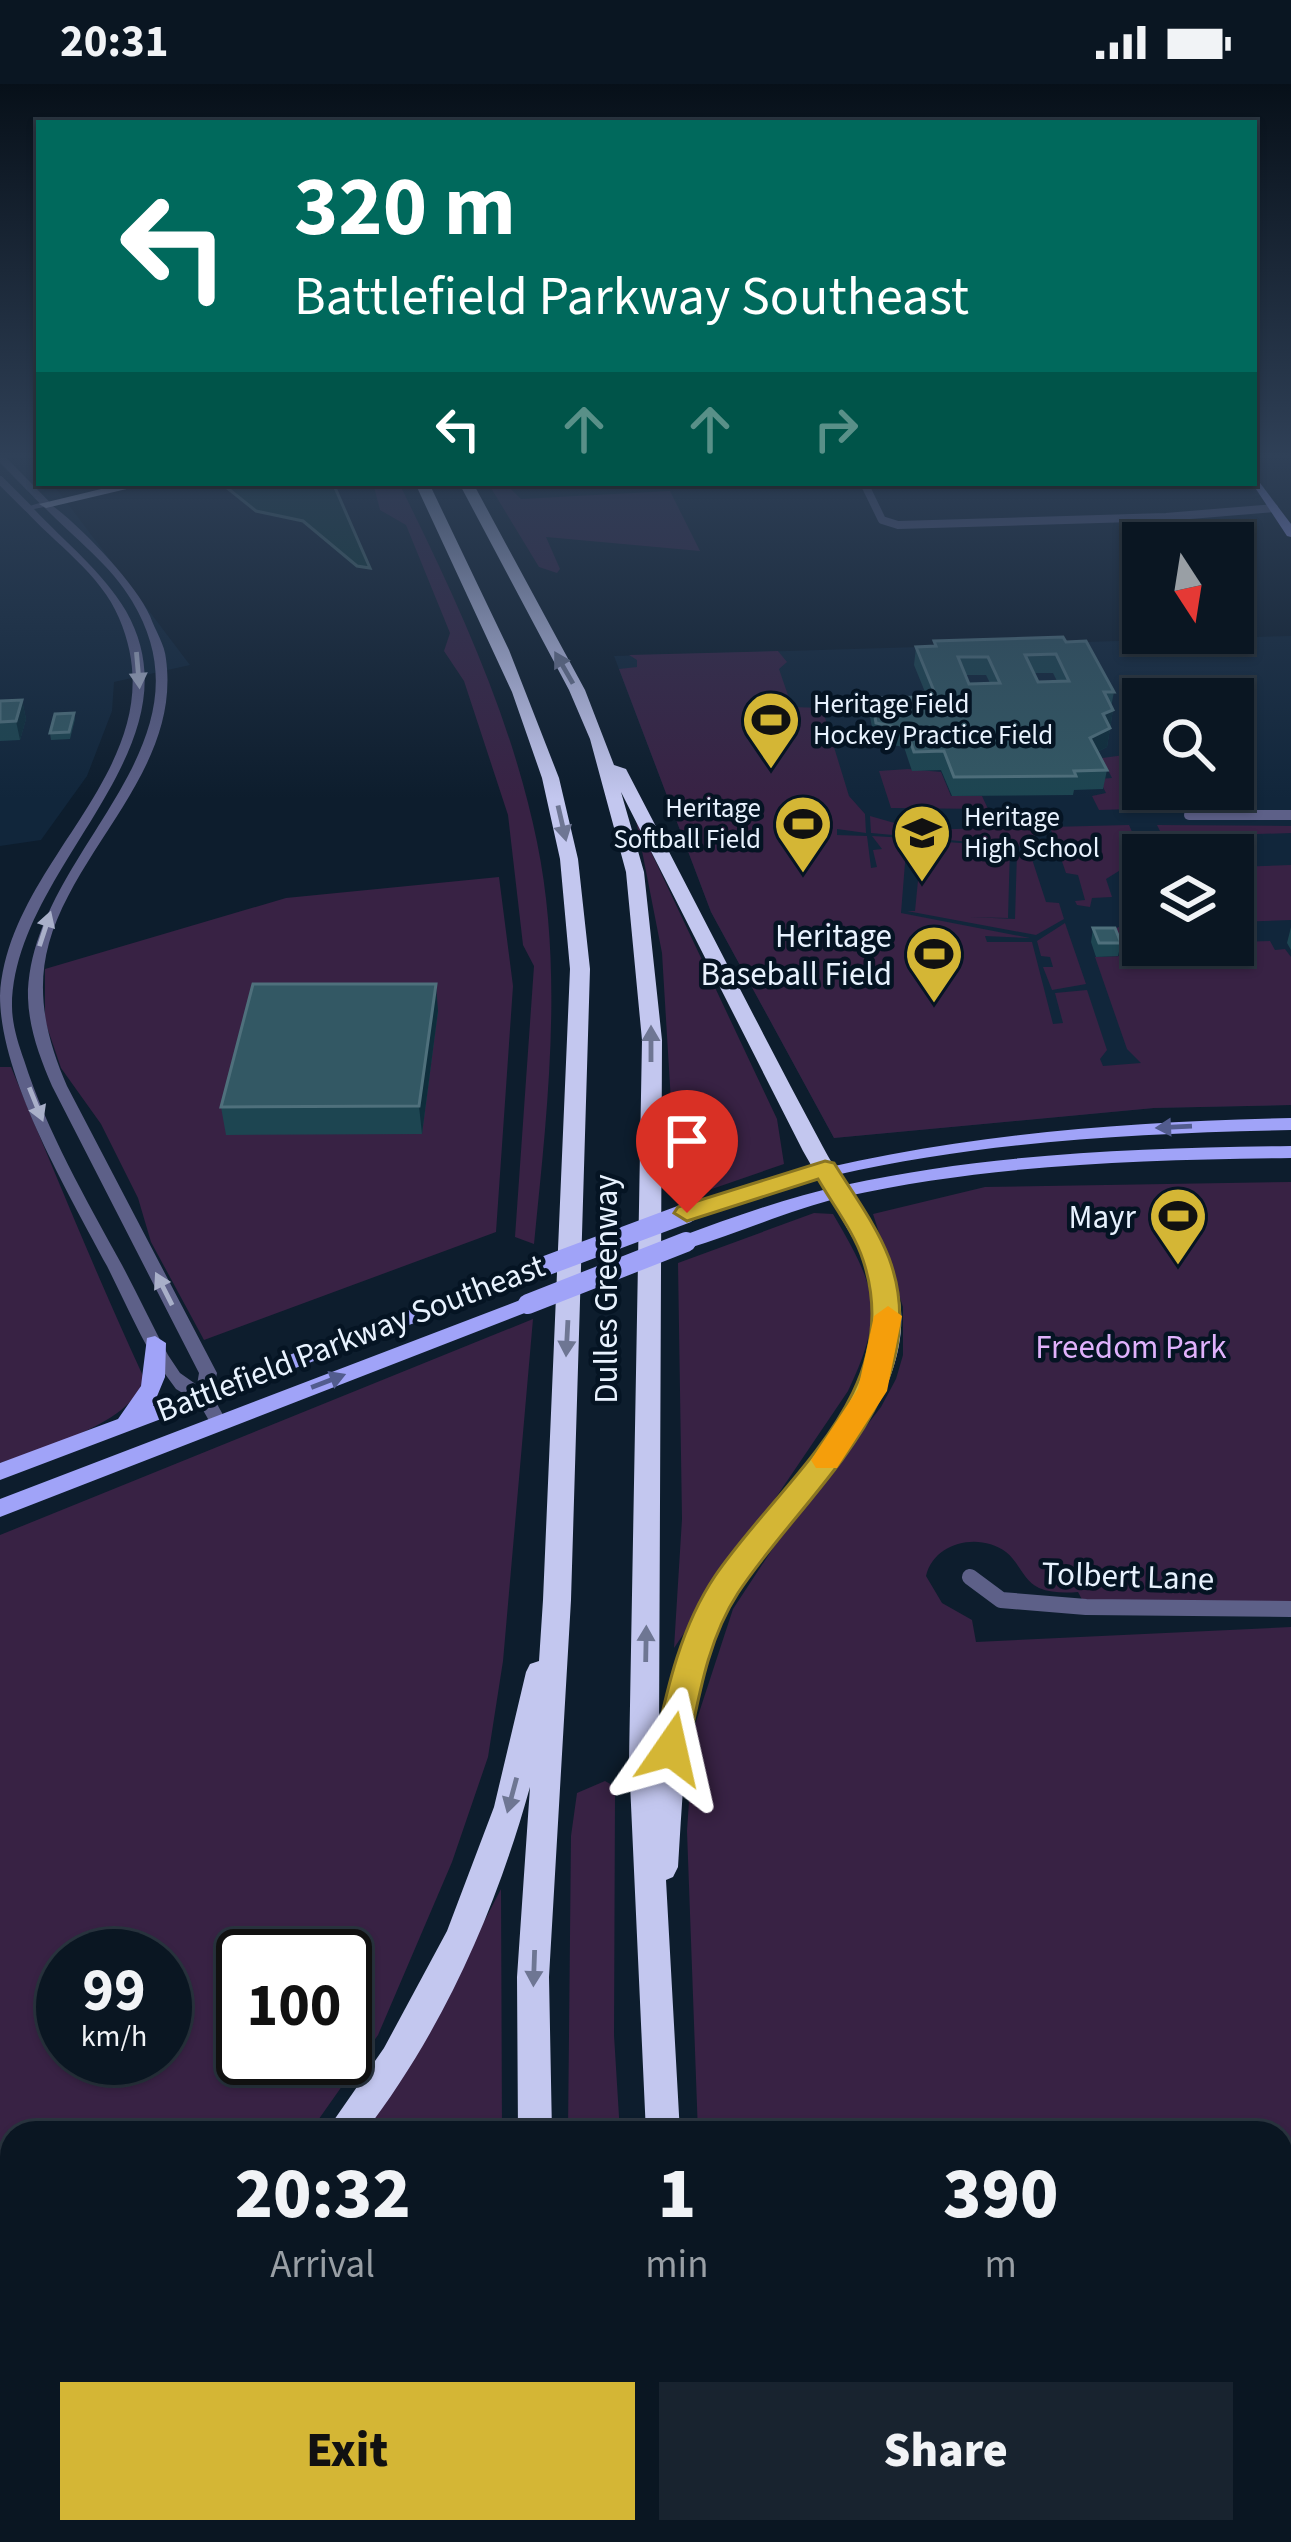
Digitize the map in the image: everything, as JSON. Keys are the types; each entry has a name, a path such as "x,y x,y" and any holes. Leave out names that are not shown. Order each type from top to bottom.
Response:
{"highway":[{"name":"Dulles Greenway","path":"464,570 535,729 564,827 573,880 580,1041 556,1600 533,1977 536,2121"},
{"name":"Dulles Greenway","path":"511,570 594,728 634,872 652,1040 644,1761 662,2121"},
{"path":"594,728 637,800 875,1256 889,1310 881,1365 854,1421 725,1586 701,1635 671,1749 654,1971"},
{"path":"351,2121 400,2053 480,1889 511,1803 556,1600"}],"main road":[{"name":"Battlefield Parkway Southeast","path":"0,1472 687,1213 1001,1139 1291,1124"},
{"name":"Battlefield Parkway Southeast","path":"0,1508 686,1242 832,1180 1056,1161 1291,1152"},
{"path":"122,1426 151,1393 158,1376 155,1343"}],"street":[{"path":"89,570 130,632 140,672 135,721 118,763 21,918 4,986 8,1030 50,1136 155,1343 183,1386 203,1395 218,1422"},
{"path":"104,570 139,603 156,637 163,679 160,715 147,754 47,922 36,964 37,1016 48,1058 208,1373 203,1395"},
{"path":"1189,815 1291,815"},
{"name":"Tolbert Lane","path":"970,1577 1001,1600 1291,1610"}],"shaded area":[{"path":"0,570 118,570 190,665 114,682 112,711 87,776 41,840 0,846"},
{"name":"Heritage High School","path":"1291,636 1291,1105 1154,1108 834,1138 711,912 614,656 1122,641 1122,654 1254,654 1254,637"}],"green space":[{"path":"424,570 441,570 480,658 512,749 537,842 550,942 551,992 548,1094 534,1244 515,1237 534,966 523,945 508,815 464,681 444,651 450,633"},
{"path":"778,651 787,662 779,669 792,707 822,708 849,796 865,814 866,833 837,829 837,835 867,836 871,868 877,867 873,850 882,849 872,836 907,838 901,913 1030,938 985,936 987,942 1032,942 1053,1024 1063,1023 1055,993 1087,990 1107,1050 1100,1059 1103,1066 1141,1063 1127,1049 1095,957 1122,956 1122,966 1254,966 1254,942 1270,941 1275,950 1285,949 1291,957 1291,1105 1154,1108 834,1138 711,912 619,669 637,667 637,660 629,655"},
{"path":"1122,755 1122,809 1099,810 1092,796 1106,793 1099,779 1112,778 1105,764 1095,759"},
{"path":"879,771 941,772 951,796 982,796 988,809 891,808"},
{"path":"870,816 919,830 1032,827 1039,848 871,833"},
{"path":"636,820 777,1119 784,1164 677,1201 662,953"},
{"path":"1129,825 1133,834 1122,834 1122,869 1106,879 1112,897 1092,898 1090,907 1077,905 1075,901 1085,900 1078,875 1066,873 1050,827"},
{"path":"1157,825 1291,826 1291,833 1162,834"},
{"path":"922,840 1010,847 1008,918 969,917 1015,919 1017,852 1030,853 1046,902 1059,903 1064,919 1036,935 907,911 915,911"},
{"path":"1291,865 1291,920 1254,921 1254,866"},
{"path":"499,877 513,986 496,1232 204,1340 151,1242 138,1198 101,1124 61,1068 45,1021 45,969 286,898"},
{"path":"1065,923 1086,984 1052,990 1043,967 1053,967 1050,957 1041,956 1037,941"},
{"path":"0,1067 11,1067 143,1376 138,1392 106,1420 0,1463"},
{"name":"Freedom Park","path":"1291,1182 1291,1609 1086,1607 1078,1592 1053,1592 1034,1585 1006,1552 983,1543 948,1548 926,1576 942,1603 972,1620 976,1642 1291,1627 1291,2121 698,2121 687,1831 694,1728 733,1609 781,1536 881,1407 896,1379 903,1355 903,1307 873,1214 985,1187"},
{"path":"814,1213 833,1214 859,1261 871,1300 868,1340 848,1391 674,1648 682,1519 678,1263"},
{"path":"533,1319 503,1661 488,1757 452,1862 378,2035 372,2044 372,1929 216,1929 216,2085 343,2085 317,2121 0,2121 0,1535"},
{"path":"605,1781 615,1795 614,2035 619,2121 568,2121 571,1836 577,1793"},
{"path":"501,1889 502,2121 368,2121 426,2033"}],"building":[{"name":"Heritage High School","path":"1063,637 1066,642 1086,641 1114,692 1104,692 1113,710 1103,714 1110,728 1090,738 1107,770 1074,771 1076,776 954,777 944,751 914,752 906,729 876,723 872,698 926,697 924,692 934,691 916,647 936,646 934,641","holes":["1056,654 1069,681 1038,682 1025,655","958,657 988,657 1000,683 969,684"]},
{"path":"22,700 16,721 0,722 0,701"},
{"path":"74,713 69,732 50,733 55,714"},
{"path":"1093,928 1115,928 1121,943 1099,943"},
{"path":"253,984 436,984 419,1106 221,1107"}],"slow traffic":[{"path":"826,1460 872,1391 888,1316"}],"place":[{"name":"Heritage Field Hockey Practice Field","path":"771,771"},
{"name":"Heritage Softball Field","path":"803,875"},
{"name":"Heritage High School","path":"922,884"},
{"name":"Heritage Baseball Field","path":"934,1005"},
{"name":"Mayr","path":"1178,1267"}],"route":[{"path":"671,1749 686,1680 725,1586 828,1458 872,1391 889,1310 875,1256 825,1169 687,1213"}]}
